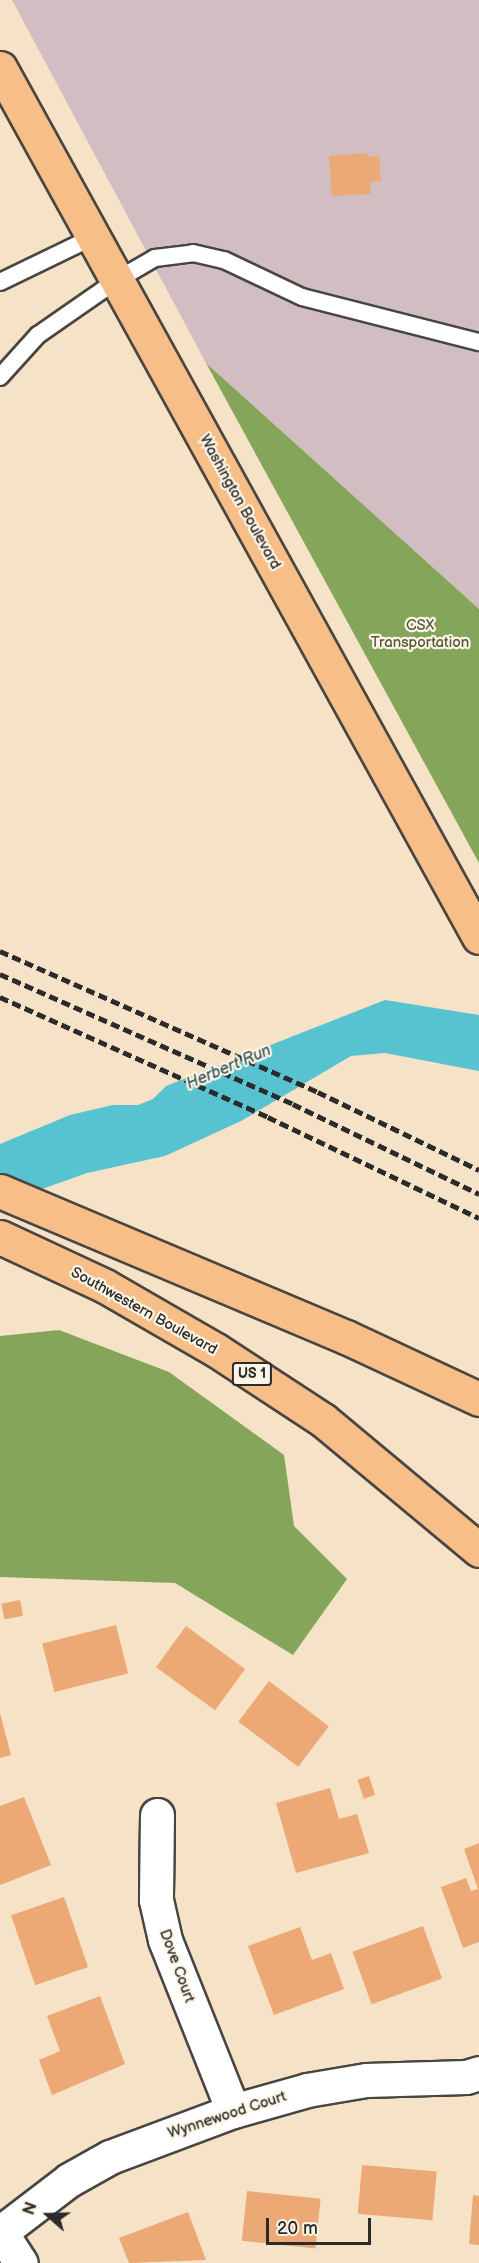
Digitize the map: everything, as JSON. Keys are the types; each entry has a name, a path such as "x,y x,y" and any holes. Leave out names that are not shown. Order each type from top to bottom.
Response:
{"main road":[{"name":"Washington Boulevard","path":"0,68 479,937"},
{"path":"13,1197 346,1337 479,1399"},
{"name":"Southwestern Boulevard","path":"0,1237 105,1286 255,1376 323,1420 479,1550"}],"street":[{"name":"Dove Court","path":"158,1815 156,1900 165,1940 233,2110"},
{"name":"Wynnewood Court","path":"0,2232 69,2180 110,2157 233,2110 306,2090 356,2082 466,2077 479,2073"},
{"path":"0,2232 21,2263"}],"lane":[{"path":"0,282 93,237"},
{"path":"0,377 38,335 117,280 155,258 193,253 224,260 302,297 479,342"}],"shaded area":[{"path":"12,0 479,0 479,609 206,363"}],"green space":[{"name":"CSX Transportation","path":"206,363 479,609 479,863"},
{"path":"59,1330 169,1372 284,1455 294,1526 347,1579 293,1655 175,1583 0,1577 0,1336"}],"water":[{"name":"Herbert Run","path":"385,1000 479,1015 479,1071 385,1053 351,1056 241,1121 165,1156 87,1173 0,1204 0,1144 70,1115 113,1105 138,1105 153,1099 166,1086"}],"building":[{"path":"367,153 368,157 379,156 381,181 370,182 371,194 332,196 329,156"},
{"path":"20,1600 23,1616 4,1619 1,1604"},
{"path":"116,1625 128,1674 54,1692 42,1643"},
{"path":"186,1626 245,1669 215,1710 156,1667"},
{"path":"269,1681 329,1726 298,1767 238,1722"},
{"path":"0,1713 11,1755 0,1758"},
{"path":"369,1776 375,1795 364,1799 358,1780"},
{"path":"330,1788 339,1819 357,1814 369,1853 296,1873 276,1803"},
{"path":"24,1797 51,1865 0,1885 0,1806"},
{"path":"479,1843 479,1942 463,1948 441,1887 466,1878 471,1891 478,1889 464,1849"},
{"path":"64,1897 88,1967 35,1985 11,1915"},
{"path":"423,1926 442,1979 372,2004 353,1952"},
{"path":"300,1927 312,1960 331,1953 344,1989 274,2015 248,1946"},
{"path":"100,1996 125,2064 52,2095 39,2060 60,2051 47,2016"},
{"path":"362,2165 437,2172 432,2220 358,2214"},
{"path":"247,2191 321,2199 315,2248 242,2241"},
{"path":"473,2195 479,2196 479,2245 469,2244"},
{"path":"188,2212 206,2260 129,2263 119,2238"}],"railway":[{"path":"0,951 318,1092 479,1170"},
{"path":"0,974 293,1104 479,1194"},
{"path":"0,997 268,1117 479,1218"}]}
